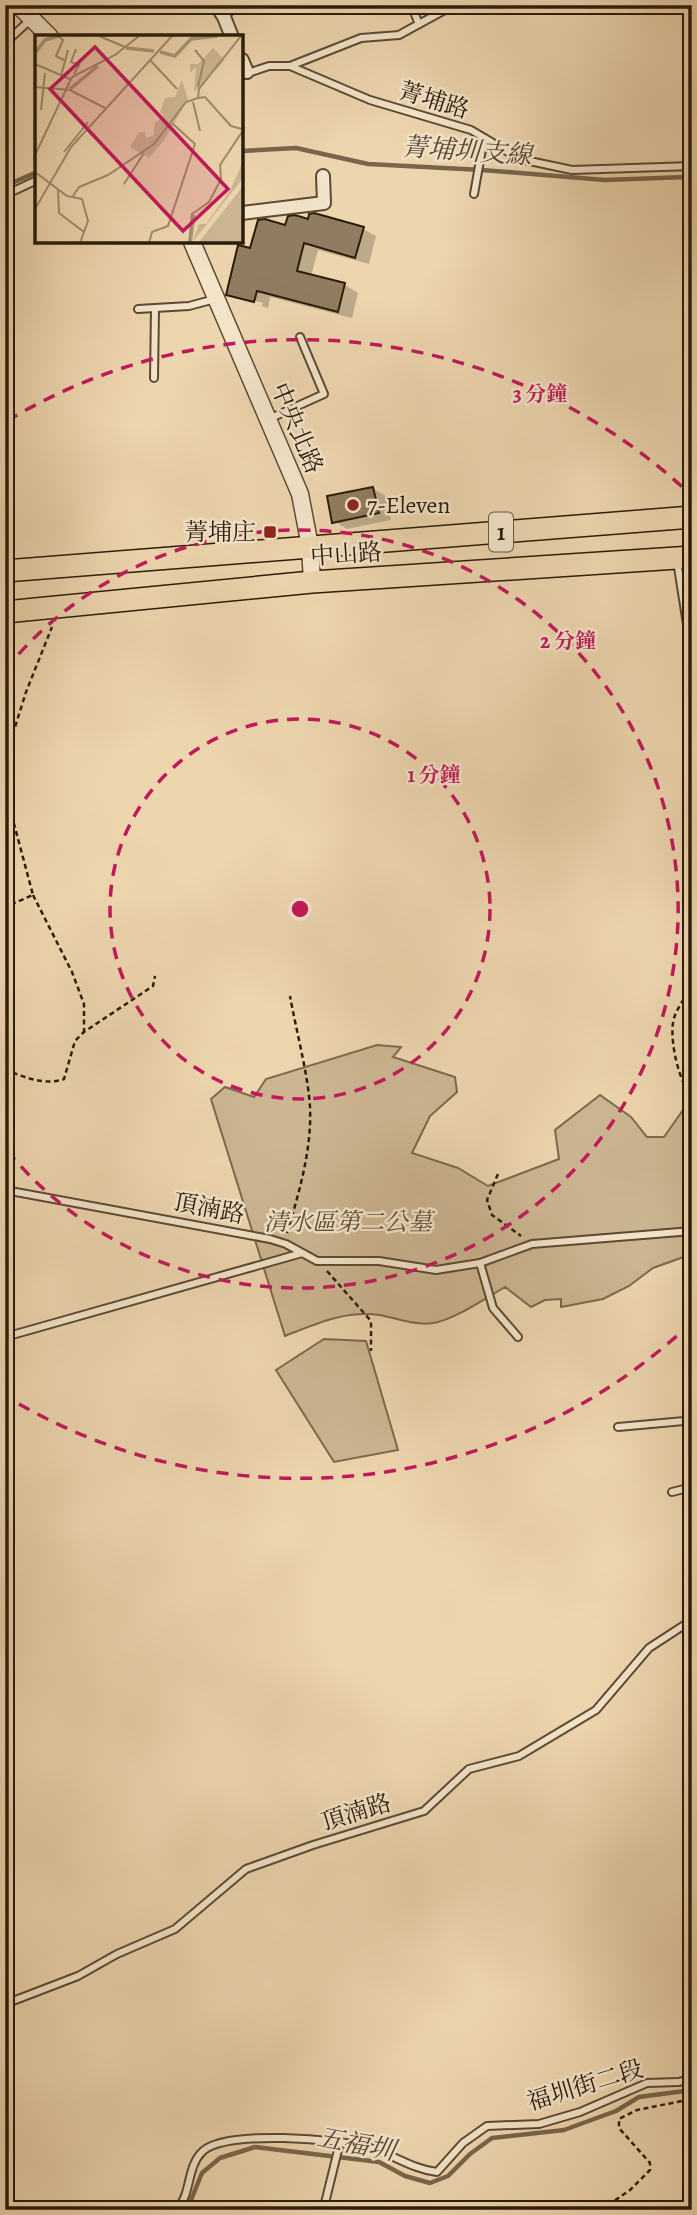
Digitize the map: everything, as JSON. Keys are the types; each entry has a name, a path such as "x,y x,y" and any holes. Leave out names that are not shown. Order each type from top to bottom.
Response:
{"main road":[{"name":"中山路","path":"5,571 692,517"},
{"name":"中山路","path":"5,612 312,582 684,557"}],"street":[{"path":"18,5 48,35"},
{"path":"216,5 231,35"},
{"path":"243,213 324,203 323,176"},
{"name":"中央北路","path":"192,243 300,494 310,546 312,582"}],"lane":[{"path":"224,17 237,5"},
{"path":"411,5 419,23"},
{"name":"菁埔路","path":"290,66 361,38 399,35 454,5"},
{"path":"5,43 32,19"},
{"name":"菁埔路","path":"243,69 269,65 290,66 370,100 471,130 520,159 572,170 692,166"},
{"path":"474,194 484,138"},
{"path":"5,195 35,181"},
{"path":"138,309 189,306 217,299"},
{"path":"154,378 155,309"},
{"path":"269,419 324,394 300,337"},
{"path":"684,557 692,656"},
{"name":"頂湳路","path":"5,1190 286,1244 317,1261 379,1261 436,1270 480,1263 532,1244 692,1231"},
{"path":"5,1337 302,1253"},
{"path":"480,1263 493,1308 518,1337"},
{"path":"618,1427 684,1421 692,1416"},
{"path":"672,1492 692,1488"},
{"name":"頂湳路","path":"5,2004 78,1976 117,1954 175,1929 246,1869 313,1844 424,1811 469,1769 519,1756 596,1710 649,1648 692,1620"},
{"name":"福圳街二段","path":"176,2210 183,2203 194,2162 202,2151 212,2144 265,2137 340,2142 372,2148 407,2164 437,2172 463,2143 487,2126 539,2124 580,2112 647,2083 680,2082 692,2078"},
{"path":"311,2210 324,2207 340,2142"}],"path":[{"path":"5,759 26,692 61,606"},
{"path":"5,790 33,895 72,972 84,1004 84,1032"},
{"path":"5,907 33,895"},
{"path":"692,975 689,992 673,1021 674,1052 687,1091 692,1097"},
{"path":"5,1069 21,1076 55,1082 64,1079 75,1041 84,1032 153,986 155,976"},
{"path":"286,1244 307,1149 310,1107 290,996"},
{"path":"498,1174 487,1200 492,1215 532,1244"},
{"path":"317,1261 370,1321 371,1351"},
{"path":"601,2210 630,2190 650,2170 649,2163 619,2128 619,2119 637,2110 692,2099"}],"green space":[{"name":"清水區第二公墓","path":"377,1045 401,1047 393,1057 455,1077 457,1092 430,1116 412,1153 458,1168 488,1186 559,1159 555,1130 600,1095 631,1117 647,1137 664,1137 683,1110 692,1110 692,1254 653,1268 629,1286 603,1299 561,1307 561,1299 545,1300 531,1307 505,1287 460,1313 433,1323 413,1323 379,1315 355,1314 331,1319 285,1336 211,1099 225,1087 254,1097 266,1079"},
{"path":"324,1339 366,1341 398,1450 334,1462 276,1370"}],"building":[{"path":"314,213 364,227 355,258 304,243 297,271 345,283 338,312 257,291 254,302 226,295 238,245 250,248 258,220 265,219 285,225 288,216 308,219 309,214"},
{"name":"7-Eleven","path":"373,487 379,513 332,523 327,496"}],"waterway":[{"name":"菁埔圳支線","path":"243,151 296,148 368,164 605,180 692,179"},
{"name":"菁埔圳支線","path":"5,186 35,173"},
{"name":"五福圳","path":"187,2210 202,2173 220,2158 255,2147 379,2162 405,2176 430,2183 448,2176 470,2154 492,2138 564,2130 616,2111 639,2097 692,2090"}],"place":[{"name":"7-Eleven","path":"353,505"},
{"name":"菁埔庄","path":"270,532"}]}
